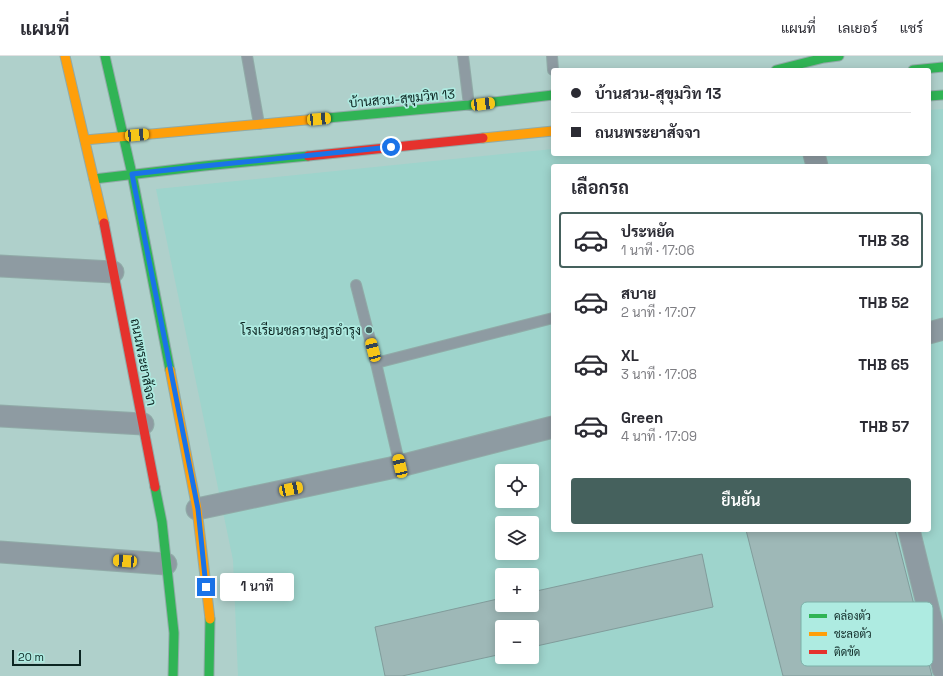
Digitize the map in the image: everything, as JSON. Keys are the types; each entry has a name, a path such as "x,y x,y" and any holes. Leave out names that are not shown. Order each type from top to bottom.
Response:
{"main road":[{"name":"ถนนพระยาสัจจา","path":"65,56 94,179 162,522 174,633 173,676"},
{"name":"ถนนพระยาสัจจา","path":"105,56 132,174 198,509 210,623 209,676"},
{"path":"784,68 824,58 839,56"},
{"path":"931,68 943,67"},
{"name":"บ้านสวน-สุขุมวิท 13","path":"85,140 468,105 551,95"},
{"path":"931,96 943,95"},
{"path":"94,179 204,166 551,130"}],"street":[{"path":"0,266 113,272"},
{"path":"931,332 943,329"},
{"path":"0,416 143,424"},
{"path":"198,509 400,466 551,428"},
{"path":"909,532 927,602"},
{"path":"0,552 166,564"},
{"path":"933,628 943,669"}],"lane":[{"path":"247,56 259,124"},
{"path":"463,56 468,105"},
{"path":"552,56 553,68"},
{"path":"356,285 400,466"},
{"path":"376,364 551,319"}],"shaded area":[{"name":"โรงเรียนชลราษฎรอำรุง","path":"943,109 943,676 238,676 233,560 156,189 551,149 551,156 931,156 931,110"}],"building":[{"path":"747,532 896,532 913,602 801,602 801,666 929,666 932,676 783,676"},
{"path":"702,554 713,607 539,645 539,620 495,620 495,656 402,676 385,676 375,627 495,600 495,612 539,612 539,590"}],"traffic: fast":[{"path":"105,56 132,174 170,370"},
{"path":"784,68 824,58 839,56"},
{"path":"931,68 943,67"},
{"path":"317,119 469,105 551,95"},
{"path":"931,96 943,95"},
{"path":"94,179 308,156"},
{"path":"155,487 162,522 174,633 173,676"},
{"path":"209,676 210,619"}],"traffic: slow":[{"path":"65,56 104,223"},
{"path":"85,140 317,119"},
{"path":"483,138 551,131"},
{"path":"170,370 197,509 210,619"}],"traffic: jam":[{"path":"308,156 483,138"},
{"path":"104,223 155,487"}],"place":[{"name":"โรงเรียนชลราษฎรอำรุง","path":"369,330"}],"route":[{"path":"206,587 198,509 132,174 391,147"}]}
